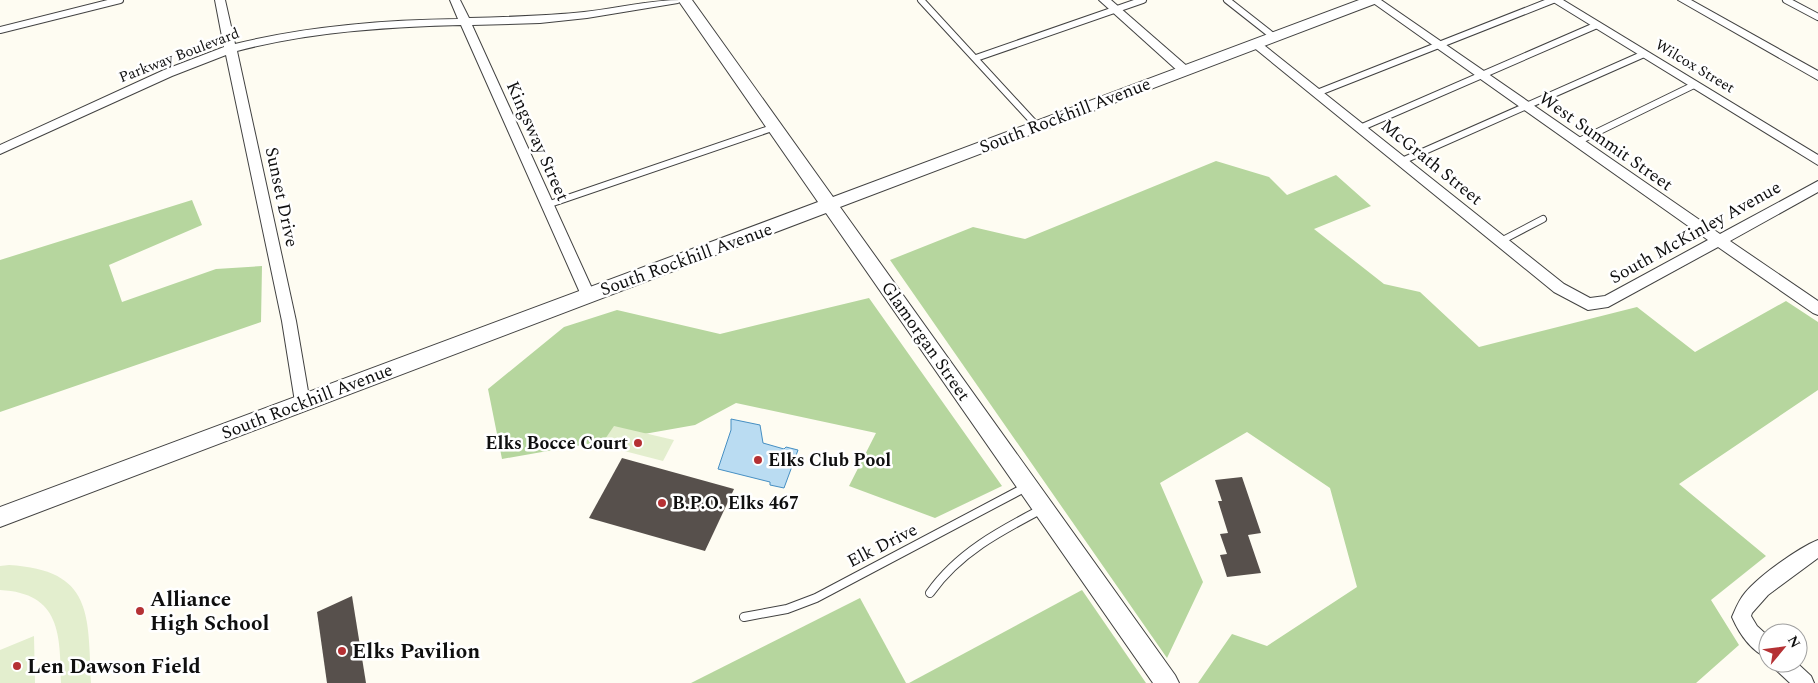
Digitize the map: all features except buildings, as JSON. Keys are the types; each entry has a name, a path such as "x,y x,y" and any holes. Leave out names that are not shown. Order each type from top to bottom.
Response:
{"street":[{"name":"Sunset Drive","path":"220,0 289,322 302,403"},
{"name":"Kingsway Street","path":"455,0 588,295"},
{"name":"Parkway Boulevard","path":"0,150 118,95 230,49 270,40 329,30 414,23 540,20 587,15 678,0"},
{"name":"Glamorgan Street","path":"684,0 776,127 1167,683"},
{"path":"1104,0 1184,70"},
{"name":"South Rockhill Avenue","path":"0,517 1373,0"},
{"name":"West Summit Street","path":"1373,0 1818,309"},
{"name":"Wilcox Street","path":"1554,0 1818,160"},
{"path":"1683,0 1818,76"},
{"name":"McGrath Street","path":"1256,44 1558,288 1588,304"},
{"name":"South McKinley Avenue","path":"1588,304 1608,301 1818,186"},
{"path":"1758,640 1750,632 1741,617 1742,609 1750,598 1818,548"},
{"path":"1794,673 1804,683"}],"lane":[{"path":"0,30 120,0"},
{"path":"921,0 1037,126"},
{"path":"976,58 1143,0"},
{"path":"1226,0 1274,37"},
{"path":"1317,93 1554,0"},
{"path":"1786,0 1818,17"},
{"path":"1360,128 1597,25"},
{"path":"1402,161 1644,54"},
{"path":"1577,142 1694,85"},
{"path":"547,204 776,127"},
{"path":"1500,241 1543,219"},
{"name":"Elk Drive","path":"744,616 787,609 816,598 1028,486"},
{"path":"930,593 938,580 961,559 1008,528 1044,508"}],"green space":[{"path":"1216,161 1269,177 1287,195 1336,175 1371,206 1314,229 1384,284 1420,292 1479,347 1637,307 1695,352 1786,301 1818,322 1818,390 1679,484 1766,556 1711,600 1739,645 1696,683 1198,683 1232,634 1267,646 1357,587 1330,488 1247,432 1160,483 1203,582 1167,658 890,260 973,227 1025,239"},
{"path":"192,200 202,225 109,265 122,302 216,269 262,266 261,322 0,412 0,260"},
{"path":"869,298 1002,486 935,518 849,486 876,433 736,403 695,425 502,459 488,389 564,327 617,310 720,334"},
{"name":"Elks Bocce Court","path":"614,426 674,440 663,461 601,445"},
{"path":"9,565 37,569 57,576 71,586 80,600 86,617 89,636 91,683 61,683 60,649 57,633 53,620 46,608 35,599 20,593 0,590 0,566"},
{"path":"1082,590 1146,683 909,683"},
{"path":"860,598 906,683 691,683"},
{"name":"Len Dawson Field","path":"34,636 35,683 0,683 0,650"}],"water":[{"name":"Elks Club Pool","path":"731,419 760,425 763,443 784,449 786,447 798,450 784,488 770,485 770,482 718,469 731,430"}],"place":[{"name":"Elks Bocce Court","path":"638,443"},
{"name":"Elks Club Pool","path":"758,460"},
{"name":"B.P.O. Elks 467","path":"662,503"},
{"name":"Alliance High School","path":"140,611"},
{"name":"Elks Pavilion","path":"342,651"},
{"name":"Len Dawson Field","path":"17,666"}]}
